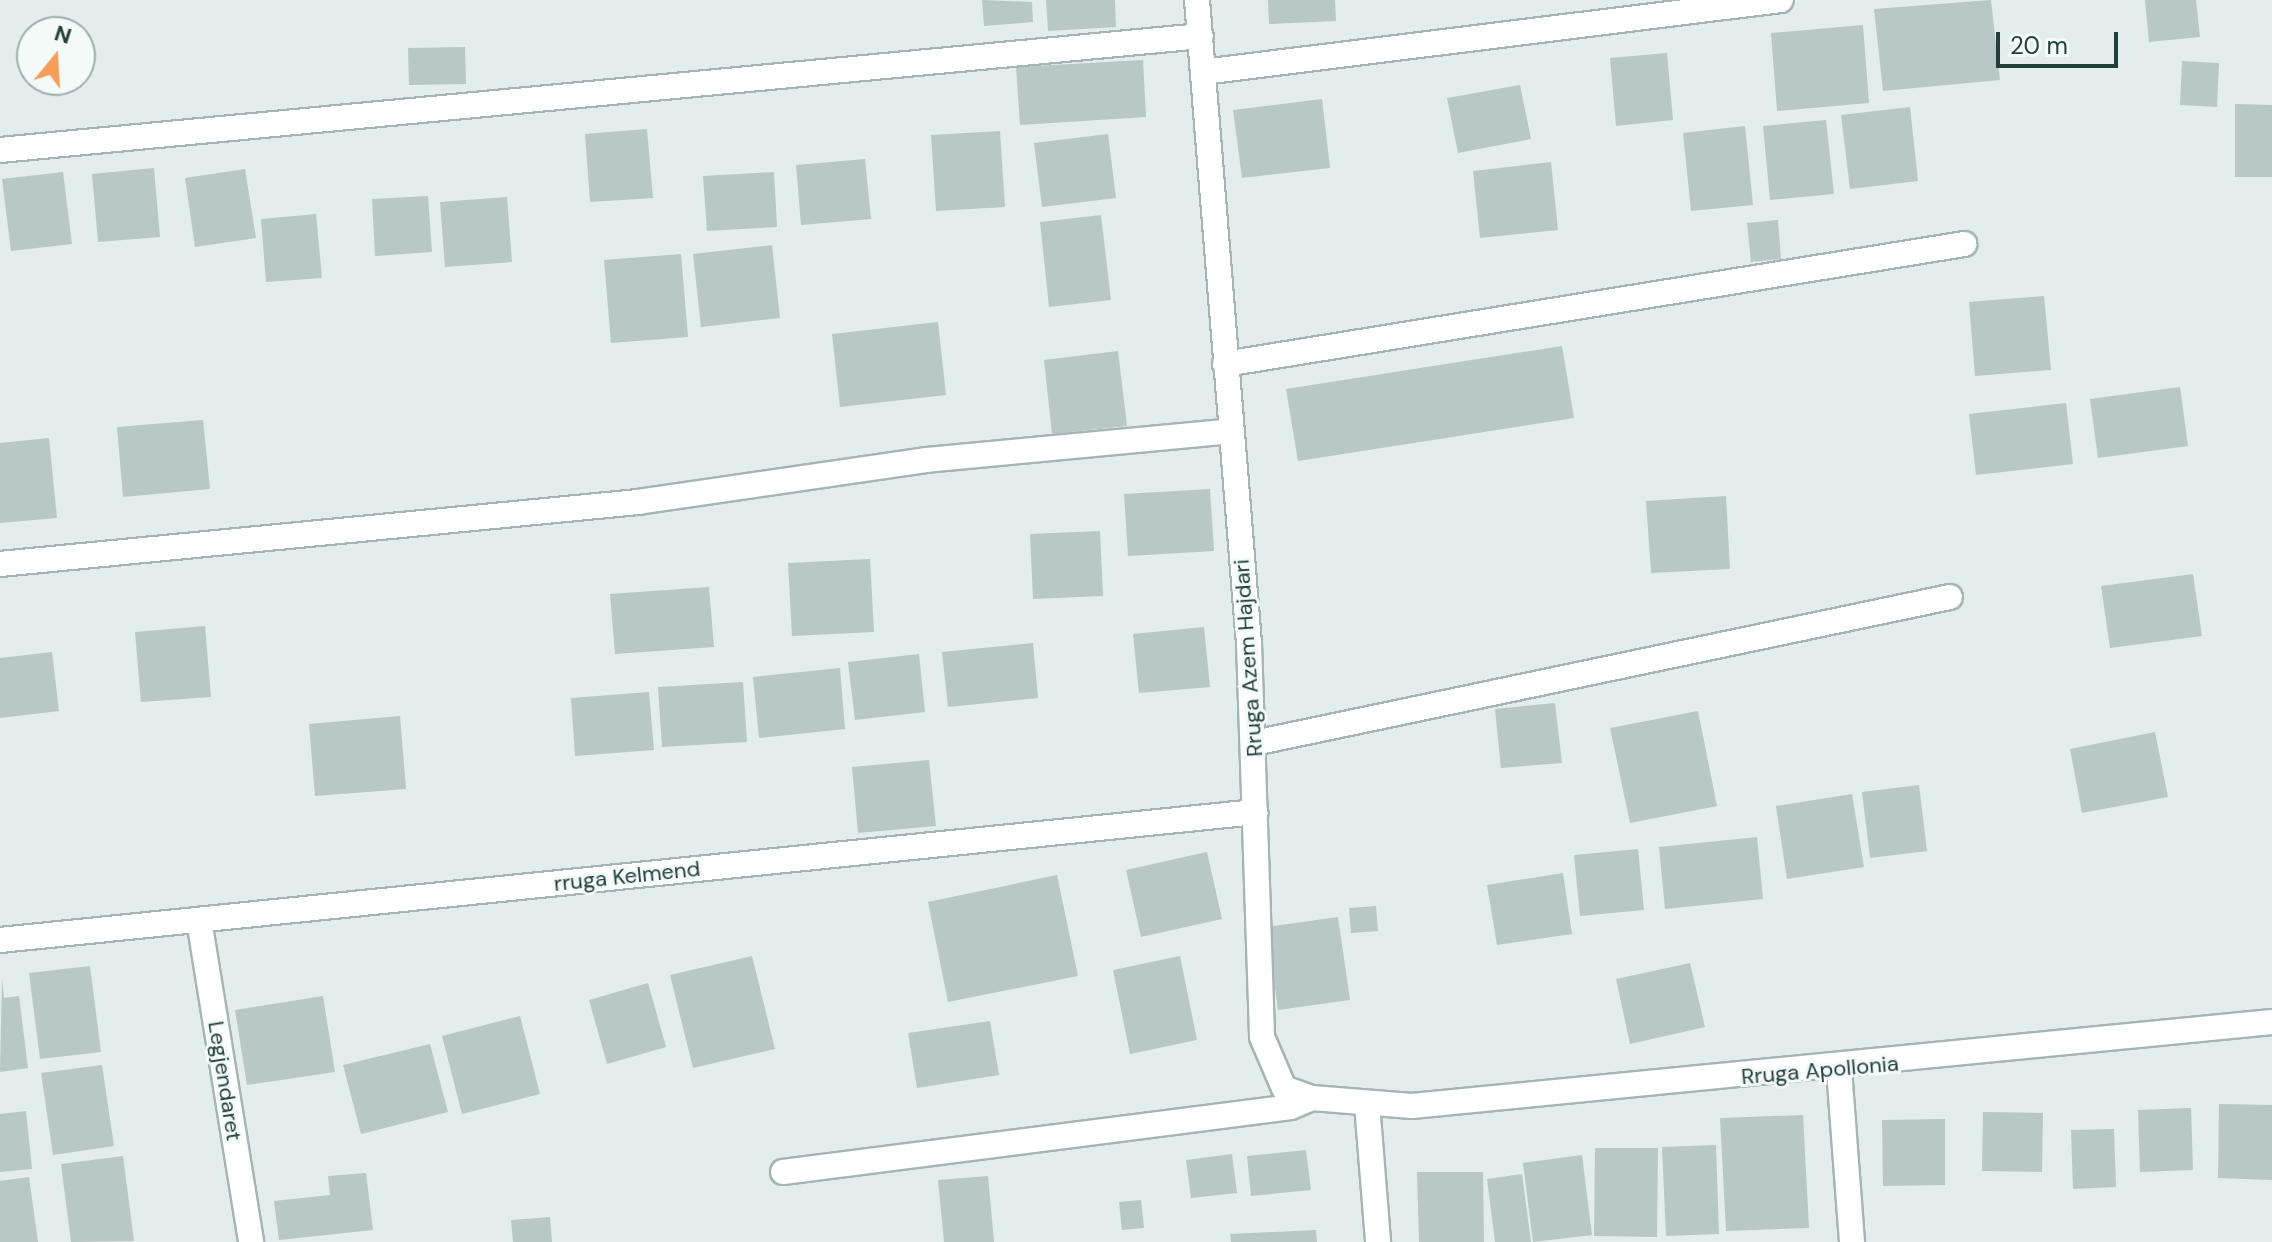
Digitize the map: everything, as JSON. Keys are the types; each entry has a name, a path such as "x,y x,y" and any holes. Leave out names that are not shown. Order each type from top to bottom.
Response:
{"street":[{"name":"Rruga Azem Hajdari","path":"1197,0 1254,743 1264,1052 1284,1088 1312,1098 1367,1104"},
{"path":"1203,72 1781,0"},
{"path":"0,150 1201,36"},
{"path":"1225,364 1964,244"},
{"path":"0,564 638,502 926,460 1231,431"},
{"path":"1254,743 1950,597"},
{"name":"rruga Kelmend","path":"0,940 1255,812"},
{"name":"Legjendaret","path":"199,920 251,1242"},
{"name":"Rruga Apollonia","path":"1367,1104 1839,1069 2272,1022"},
{"path":"1839,1069 1852,1242"},
{"path":"783,1172 1291,1107 1312,1098"},
{"path":"1367,1104 1378,1242"}],"building":[{"path":"982,0 1032,2 1033,22 984,26"},
{"path":"1046,0 1115,0 1116,27 1048,31"},
{"path":"1268,0 1335,0 1336,21 1269,24"},
{"path":"1991,0 2000,80 1883,91 1874,9"},
{"path":"2145,0 2196,0 2200,37 2149,42"},
{"path":"1863,25 1869,103 1777,111 1771,33"},
{"path":"465,47 466,84 409,85 408,48"},
{"path":"1667,53 1673,120 1616,126 1610,58"},
{"path":"1143,60 1146,117 1020,125 1016,67"},
{"path":"2182,61 2219,63 2217,107 2180,105"},
{"path":"1520,85 1531,139 1458,153 1447,98"},
{"path":"1322,99 1330,168 1242,178 1233,110"},
{"path":"2235,104 2272,105 2272,177 2235,177"},
{"path":"1910,107 1918,181 1850,189 1841,115"},
{"path":"1826,120 1834,194 1770,200 1763,126"},
{"path":"1745,126 1753,205 1691,211 1683,133"},
{"path":"647,129 653,198 590,202 585,134"},
{"path":"1000,131 1005,207 936,211 931,135"},
{"path":"1108,134 1116,198 1042,207 1034,143"},
{"path":"865,159 871,219 801,225 796,165"},
{"path":"1551,162 1558,230 1480,238 1473,171"},
{"path":"154,168 160,237 98,242 92,174"},
{"path":"245,169 256,238 195,247 185,178"},
{"path":"63,172 72,244 11,251 2,179"},
{"path":"774,172 777,227 707,231 703,176"},
{"path":"428,196 432,252 375,256 372,199"},
{"path":"507,197 512,262 445,267 440,202"},
{"path":"316,214 322,278 266,282 261,219"},
{"path":"1101,215 1111,300 1049,307 1040,222"},
{"path":"1778,220 1781,259 1751,262 1747,223"},
{"path":"772,245 780,318 701,327 693,254"},
{"path":"681,254 688,337 611,343 604,260"},
{"path":"2044,296 2051,370 1975,376 1969,302"},
{"path":"938,322 946,395 840,407 832,334"},
{"path":"1562,346 1574,418 1298,461 1286,389"},
{"path":"1118,351 1127,426 1052,434 1044,360"},
{"path":"2180,387 2188,446 2098,458 2090,399"},
{"path":"2066,403 2073,464 1976,475 1969,414"},
{"path":"203,420 210,489 123,497 117,427"},
{"path":"49,438 57,518 0,523 0,443"},
{"path":"1210,489 1214,551 1128,556 1124,494"},
{"path":"1726,496 1730,569 1651,573 1646,501"},
{"path":"1100,531 1103,596 1033,599 1030,534"},
{"path":"870,559 874,632 792,636 788,563"},
{"path":"2193,574 2202,636 2110,648 2101,586"},
{"path":"709,587 714,647 615,654 610,594"},
{"path":"205,626 211,697 141,702 135,632"},
{"path":"1204,627 1210,687 1139,693 1133,634"},
{"path":"1033,643 1038,698 948,707 942,652"},
{"path":"52,652 59,711 0,718 0,658"},
{"path":"919,654 925,712 855,720 848,662"},
{"path":"840,668 845,729 759,738 753,677"},
{"path":"743,682 747,742 662,747 658,687"},
{"path":"649,692 654,750 575,756 571,698"},
{"path":"1555,703 1562,763 1501,768 1495,709"},
{"path":"1698,711 1717,806 1630,823 1610,728"},
{"path":"400,716 406,789 315,796 309,724"},
{"path":"2155,732 2168,797 2082,813 2070,749"},
{"path":"929,760 936,826 858,833 852,767"},
{"path":"1919,785 1927,851 1870,858 1862,792"},
{"path":"1852,794 1864,867 1787,879 1776,806"},
{"path":"1757,837 1763,899 1665,909 1659,847"},
{"path":"1638,849 1644,910 1580,916 1574,855"},
{"path":"1207,852 1222,919 1141,937 1126,870"},
{"path":"1563,873 1572,934 1497,945 1487,885"},
{"path":"1057,875 1078,976 948,1002 928,902"},
{"path":"1376,906 1378,931 1351,933 1349,908"},
{"path":"1338,917 1350,1000 1278,1010 1267,927"},
{"path":"752,956 775,1049 693,1068 670,975"},
{"path":"1180,956 1197,1040 1130,1054 1113,970"},
{"path":"1690,963 1705,1027 1630,1044 1616,979"},
{"path":"90,966 101,1052 40,1059 29,973"},
{"path":"2,979 4,998 19,996 28,1068 0,1072"},
{"path":"648,983 666,1047 607,1064 589,1000"},
{"path":"323,996 335,1072 247,1085 235,1010"},
{"path":"520,1016 540,1094 462,1114 442,1036"},
{"path":"990,1021 999,1075 917,1088 908,1033"},
{"path":"430,1044 448,1112 361,1134 343,1065"},
{"path":"102,1065 114,1146 53,1155 41,1073"},
{"path":"2219,1104 2272,1105 2272,1180 2218,1178"},
{"path":"2191,1108 2193,1170 2140,1172 2138,1110"},
{"path":"26,1111 32,1169 0,1172 0,1114"},
{"path":"1983,1112 2043,1113 2042,1172 1982,1171"},
{"path":"1803,1115 1809,1228 1726,1231 1720,1118"},
{"path":"1945,1119 1945,1185 1883,1186 1882,1120"},
{"path":"2114,1129 2116,1187 2073,1189 2071,1130"},
{"path":"1716,1145 1719,1234 1666,1236 1662,1147"},
{"path":"1595,1148 1658,1148 1657,1237 1594,1236"},
{"path":"1306,1150 1311,1190 1251,1196 1247,1156"},
{"path":"1232,1154 1237,1193 1191,1198 1186,1160"},
{"path":"1582,1155 1592,1235 1533,1242 1523,1163"},
{"path":"123,1156 134,1241 71,1242 61,1164"},
{"path":"1417,1172 1483,1172 1484,1242 1419,1242"},
{"path":"366,1173 373,1230 279,1240 274,1201 330,1195 328,1176"},
{"path":"1522,1174 1531,1242 1495,1242 1487,1179"},
{"path":"988,1176 994,1242 944,1242 938,1180"},
{"path":"29,1177 38,1242 0,1242 0,1181"},
{"path":"1141,1200 1144,1228 1122,1230 1119,1202"},
{"path":"550,1217 552,1242 513,1242 511,1220"},
{"path":"1316,1230 1317,1242 1231,1242 1230,1234"}]}
